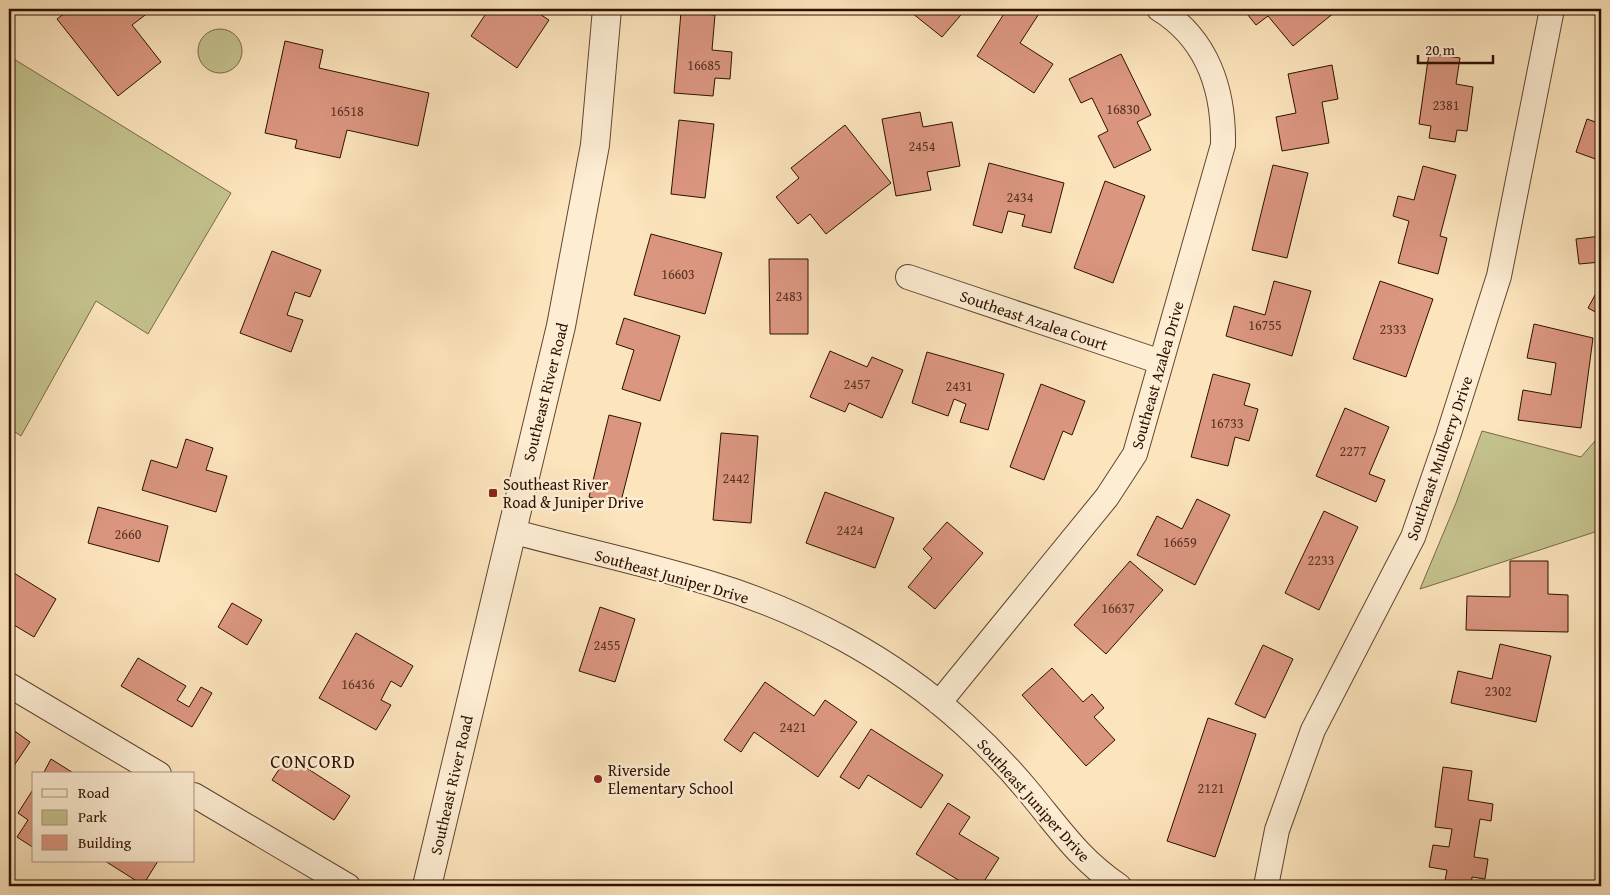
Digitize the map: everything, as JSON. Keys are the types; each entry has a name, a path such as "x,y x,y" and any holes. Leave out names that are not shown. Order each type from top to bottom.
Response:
{"street":[{"name":"Southeast River Road","path":"427,886 561,326 582,223 595,145 607,9"},
{"name":"Southeast Azalea Drive","path":"939,703 1107,497 1134,454 1223,145 1224,115 1219,90 1207,61 1190,35 1159,9"},
{"name":"Southeast Mulberry Drive","path":"1266,886 1277,830 1313,730 1413,537 1448,436 1499,276 1552,9"},
{"name":"Southeast Azalea Court","path":"908,277 1161,362"},
{"name":"Southeast Juniper Drive","path":"511,531 710,583 826,629 858,647 939,703 1010,770 1083,858 1119,886"},
{"path":"9,685 156,772"},
{"path":"195,796 348,886"}],"green space":[{"path":"220,29 232,33 238,39 242,51 238,63 232,69 220,73 208,69 202,63 198,51 202,39 208,33"},
{"path":"9,56 231,193 148,334 96,301 21,436 9,428"},
{"path":"1482,431 1581,457 1601,434 1601,530 1420,589 1456,503"}],"building":[{"path":"70,9 117,9 120,12 124,9 153,9 132,25 161,62 118,96 57,19"},
{"path":"489,9 532,9 549,20 517,68 471,36"},
{"path":"907,9 966,9 942,37"},
{"path":"1007,9 1042,9 1020,43 1053,64 1034,93 977,56"},
{"path":"1243,9 1333,9 1335,12 1293,46 1268,16 1256,25"},
{"path":"681,12 715,15 712,50 732,52 730,79 715,78 713,96 674,93"},
{"path":"285,41 323,50 319,68 429,93 418,146 347,130 340,158 295,148 297,140 265,133"},
{"path":"1429,53 1460,58 1456,84 1473,87 1467,131 1457,130 1455,142 1429,138 1431,126 1419,124"},
{"path":"1121,54 1151,115 1137,122 1151,150 1114,168 1098,136 1108,131 1092,98 1081,103 1069,79"},
{"path":"1332,65 1338,99 1322,102 1329,143 1282,151 1276,117 1296,113 1288,74"},
{"path":"920,112 923,127 952,122 960,166 927,172 931,190 896,196 882,119"},
{"path":"1587,119 1601,124 1601,161 1576,152"},
{"path":"679,120 714,124 705,198 671,194"},
{"path":"845,125 891,183 826,234 810,214 798,224 776,197 799,178 791,168"},
{"path":"989,163 1064,183 1051,233 1022,226 1025,215 1008,211 1002,233 973,225"},
{"path":"1273,165 1308,173 1287,258 1252,250"},
{"path":"1423,166 1456,175 1440,236 1447,238 1438,274 1398,263 1409,221 1393,216 1398,196 1414,200"},
{"path":"1105,181 1145,196 1113,283 1074,268"},
{"path":"651,234 722,253 705,314 634,295"},
{"path":"1601,236 1601,262 1579,264 1576,239"},
{"path":"272,251 321,270 310,297 295,292 287,315 303,320 291,352 240,333"},
{"path":"769,259 808,259 808,334 770,334"},
{"path":"1274,281 1311,291 1292,356 1226,336 1234,306 1265,315"},
{"path":"1380,281 1433,299 1406,377 1353,359"},
{"path":"1601,284 1601,315 1588,308"},
{"path":"624,318 680,336 660,401 622,389 634,350 616,344"},
{"path":"1534,324 1593,338 1581,428 1518,420 1523,390 1551,395 1556,363 1527,358"},
{"path":"830,351 867,367 872,357 903,370 882,418 849,403 845,412 810,397"},
{"path":"927,352 1004,374 988,430 960,422 966,404 954,399 948,416 912,403"},
{"path":"1213,374 1250,384 1244,405 1258,409 1249,441 1235,437 1228,466 1191,457"},
{"path":"1041,384 1085,401 1072,435 1063,431 1044,480 1010,467"},
{"path":"1345,408 1389,427 1369,474 1385,480 1376,502 1316,476"},
{"path":"609,415 641,423 620,505 589,497"},
{"path":"721,433 758,436 751,523 713,520"},
{"path":"186,439 213,448 206,470 227,476 216,512 142,490 151,460 177,468"},
{"path":"825,492 894,518 875,568 806,543"},
{"path":"1197,499 1230,515 1195,585 1137,555 1157,516 1182,529"},
{"path":"98,507 168,526 159,562 88,543"},
{"path":"1324,511 1358,527 1319,610 1285,593"},
{"path":"947,522 983,553 935,609 908,587 932,558 923,549"},
{"path":"1130,561 1163,590 1106,654 1074,625"},
{"path":"1510,561 1548,561 1548,594 1568,595 1568,632 1466,630 1467,596 1510,597"},
{"path":"9,570 56,599 34,637 9,622"},
{"path":"232,603 262,620 247,645 218,627"},
{"path":"600,607 635,619 615,682 579,671"},
{"path":"356,633 413,666 401,687 391,681 381,700 391,705 376,730 319,698"},
{"path":"1500,644 1551,656 1536,722 1451,703 1458,671 1492,679"},
{"path":"1263,645 1293,659 1265,718 1235,704"},
{"path":"138,658 186,686 177,700 189,707 201,687 212,693 192,727 121,686"},
{"path":"1052,668 1083,702 1092,694 1104,708 1094,717 1115,740 1086,766 1022,695"},
{"path":"765,682 814,716 825,700 857,722 818,777 754,732 741,752 724,740"},
{"path":"1208,718 1256,734 1215,857 1167,841"},
{"path":"9,727 30,742 9,773"},
{"path":"871,729 943,775 921,808 868,775 859,789 840,777"},
{"path":"288,756 350,796 334,820 272,780"},
{"path":"51,759 72,772 44,772"},
{"path":"1443,767 1472,771 1468,800 1493,804 1491,821 1480,819 1474,857 1488,859 1485,879 1472,877 1471,886 1444,886 1447,870 1429,867 1433,845 1449,847 1452,829 1435,827"},
{"path":"32,791 32,847 17,837 28,820 18,813"},
{"path":"948,803 970,817 959,834 999,858 981,886 968,886 916,854"},
{"path":"107,862 157,862 143,885"},
{"path":"10,880 20,886 9,886"}],"place":[{"name":"Southeast River Road & Juniper Drive","path":"493,493"},
{"name":"Riverside Elementary School","path":"598,779"}],"district":[{"name":"CONCORD","path":"313,761"}]}
